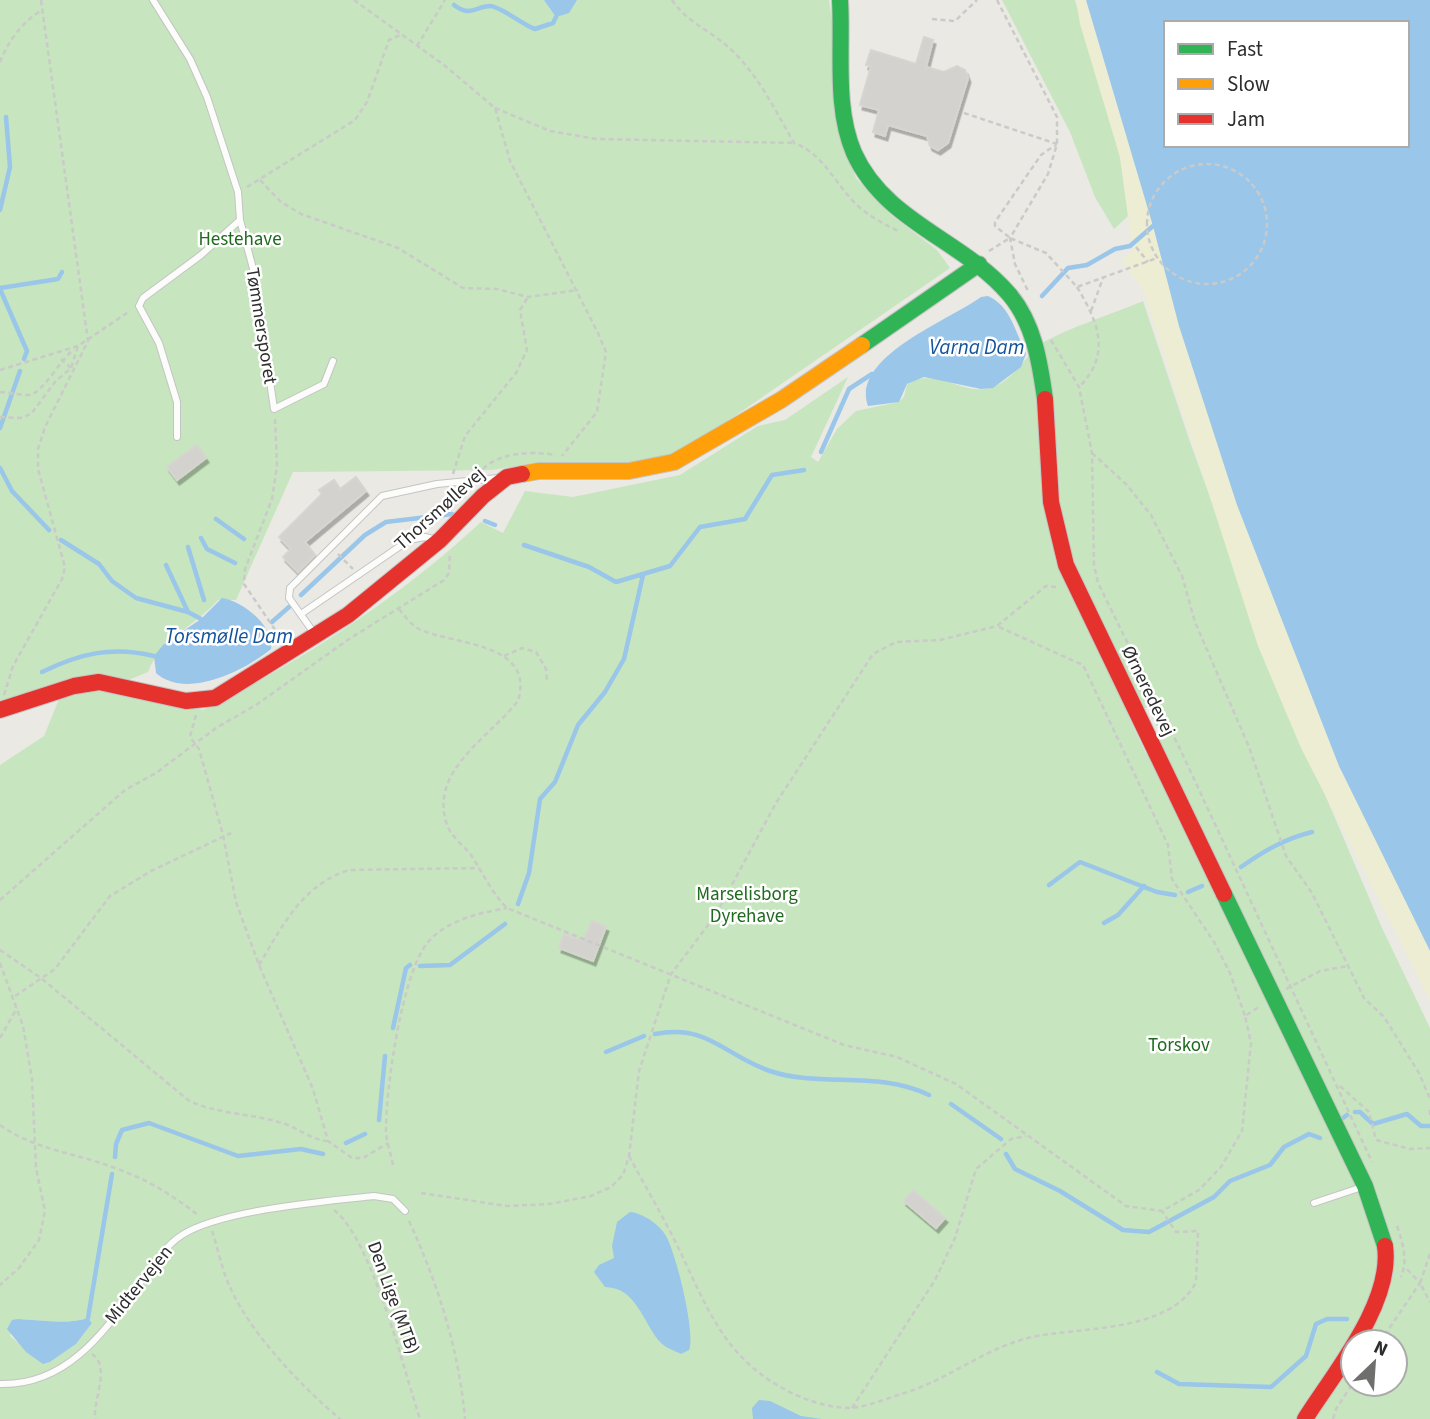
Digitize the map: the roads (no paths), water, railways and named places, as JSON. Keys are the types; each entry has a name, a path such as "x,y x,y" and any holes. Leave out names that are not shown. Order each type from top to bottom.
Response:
{"street":[{"name":"Ørneredevej","path":"840,0 843,109 853,151 864,175 886,202 979,264 1016,304 1034,343 1044,396 1055,527 1075,587 1365,1186 1380,1223 1386,1272 1379,1296 1306,1419"},
{"name":"Thorsmøllevej","path":"1,710 80,683 100,682 131,686 160,696 199,704 215,698 348,615 445,545 483,496 507,477 539,471 629,471 674,462 781,400 970,273 979,264"}],"lane":[{"name":"Tømmersporet","path":"153,0 190,59 207,97 238,192 240,220 255,276 274,409 324,384 333,361"},
{"path":"177,437 177,402 159,343 139,306 143,298 201,255 240,220"},
{"path":"316,636 289,598 290,588 333,548 382,496 453,483 507,477"},
{"path":"301,614 409,540 425,537 445,545"},
{"path":"1314,1203 1365,1186"},
{"name":"Midtervejen","path":"0,1384 38,1381 82,1352 114,1318 173,1242 192,1229 260,1212 374,1196 393,1199 405,1211"}],"water":[{"path":"544,0 577,0 569,13 556,17"},
{"path":"1086,0 1430,0 1430,951 1339,766 1237,505 1179,326 1153,226"},
{"name":"Varna Dam","path":"988,296 1002,306 1012,321 1026,354 1021,367 993,388 981,389 924,377 907,384 899,402 868,406 866,388 874,372 888,356 927,329 981,297"},
{"name":"Torsmølle Dam","path":"222,598 239,604 256,616 268,632 271,649 231,673 198,683 168,681 156,673 154,656 163,645 201,619"},
{"path":"630,1212 646,1217 655,1224 670,1245 680,1275 690,1328 689,1350 681,1354 661,1343 625,1293 605,1287 594,1272 599,1265 614,1258 612,1246 617,1222"},
{"path":"88,1318 92,1323 76,1344 43,1364 26,1352 7,1329 12,1320 18,1319 63,1322"},
{"path":"759,1400 770,1401 801,1416 822,1419 753,1419 752,1408"}],"waterway":[{"path":"454,5 465,11 485,6 494,7 535,29 553,23 556,17"},
{"path":"0,210 10,167 6,117"},
{"path":"1042,296 1068,268 1087,265 1115,249 1130,246 1153,226"},
{"path":"0,288 58,279 62,272"},
{"path":"0,289 27,351 24,359"},
{"path":"0,428 20,371"},
{"path":"821,452 849,389 872,374"},
{"path":"0,468 12,491 49,530"},
{"path":"524,545 589,567 616,582 670,566 700,527 745,519 772,475 804,470"},
{"path":"301,595 365,535 386,522 452,514"},
{"path":"216,519 244,539"},
{"path":"485,521 495,525"},
{"path":"201,538 207,549 235,563"},
{"path":"61,540 99,564 112,581 136,598 188,612 201,619"},
{"path":"188,547 204,600"},
{"path":"166,565 188,612"},
{"path":"518,904 529,873 540,799 555,782 578,725 605,692 624,659 643,575"},
{"path":"272,622 289,607"},
{"path":"42,672 70,660 97,653 124,652 154,656"},
{"path":"1241,867 1275,846 1312,832"},
{"path":"1049,885 1080,862 1157,892 1175,895"},
{"path":"1104,923 1118,915 1144,886"},
{"path":"1188,892 1202,886"},
{"path":"420,966 450,965 505,924"},
{"path":"393,1028 406,968 410,965"},
{"path":"655,1034 674,1032 703,1037 754,1064 789,1076 890,1083 929,1095"},
{"path":"606,1052 644,1036"},
{"path":"379,1120 385,1056"},
{"path":"951,1104 1001,1139"},
{"path":"1355,1112 1360,1112 1373,1124 1407,1114 1421,1126 1430,1126"},
{"path":"1343,1118 1347,1115"},
{"path":"115,1157 116,1144 122,1130 149,1123 238,1156 301,1149 323,1154"},
{"path":"346,1143 365,1134"},
{"path":"1006,1154 1015,1169 1060,1191 1123,1230 1149,1232 1214,1197 1230,1181 1270,1165 1284,1147 1309,1134 1320,1138"},
{"path":"88,1318 112,1174"},
{"path":"1157,1372 1179,1384 1271,1387 1306,1356 1316,1324 1327,1319 1347,1319"}],"park label":[{"name":"Hestehave","path":"240,239"},
{"name":"Marselisborg Dyrehave","path":"747,905"},
{"name":"Torskov","path":"1179,1045"}]}
